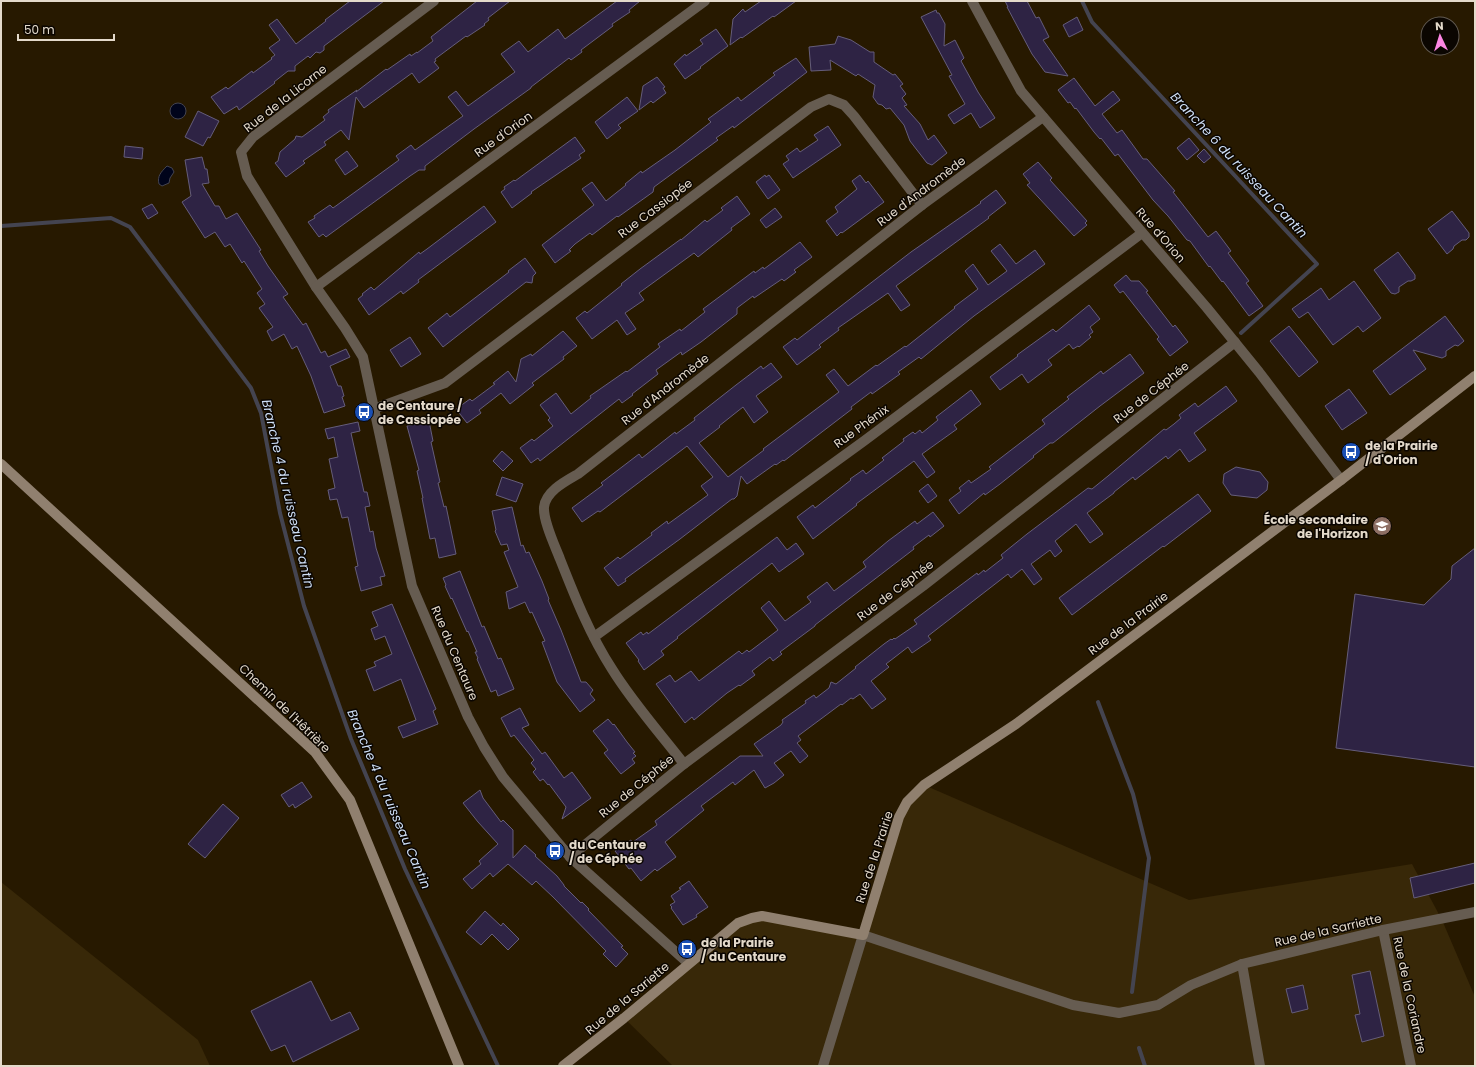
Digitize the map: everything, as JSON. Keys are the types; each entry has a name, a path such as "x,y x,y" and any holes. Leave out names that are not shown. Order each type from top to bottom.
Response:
{"street":[{"name":"Rue de la Licorne","path":"316,287 247,176 241,152 253,138 434,1"},
{"name":"Rue d'Orion","path":"316,287 705,1"},
{"name":"Rue d'Orion","path":"972,1 1022,91 1235,342 1341,480"},
{"name":"Rue Cassiopée","path":"374,408 445,383 810,107 829,99 844,105 854,116 922,205"},
{"name":"Rue d'Andromède","path":"684,764 630,696 612,669 594,637 548,529 544,506 552,490 578,474 922,205 1043,117"},
{"name":"Rue Phénix","path":"594,637 864,441 1142,233"},
{"name":"Rue du Centaure","path":"316,287 345,328 363,357 412,586 468,717 484,747 503,777 570,857 688,963"},
{"name":"Rue de Céphée","path":"570,857 684,764 923,586 1235,342"},
{"name":"Rue de la Prairie","path":"863,935 900,817 907,802 924,785 1016,724 1341,480 1475,376"},
{"name":"Chemin de l'Hêtrière","path":"1,464 315,752 350,800 459,1066"},
{"name":"Rue de la Sarriette","path":"863,935 1073,1005 1119,1013 1158,1005 1191,984 1242,964 1383,930 1475,912"},
{"name":"Rue de la Sariette","path":"563,1066 624,1018 688,963 738,923 762,916 863,935"},
{"name":"Rue de la Coriandre","path":"1383,930 1411,1066"},
{"path":"823,1066 863,935"},
{"path":"1242,964 1260,1066"}],"shaded area":[{"path":"924,785 1189,900 1412,864 1442,920 1475,997 1475,1066 673,1066 624,1018 752,918 863,935 899,817"},
{"path":"1,882 198,1040 210,1066 1,1066"}],"water":[{"path":"178,103 184,105 186,111 184,117 178,119 172,117 170,111 172,105"},
{"path":"167,166 172,168 174,172 169,183 162,186 159,184 159,176"}],"building":[{"path":"350,1 384,1 324,46 324,50 320,53 316,52 310,58 308,56 295,66 295,71 288,71 274,82 275,83 239,110 237,106 224,114 211,97 226,87 228,89 252,71 253,73 272,59 271,58 275,55 269,48 280,40 269,25 277,19 296,44"},
{"path":"477,1 510,1 488,18 489,20 484,24 485,25 467,37 466,36 435,59 436,61 434,62 439,68 419,83 412,73 364,108 356,97 349,140 341,130 324,142 326,145 303,161 305,163 286,177 275,163 278,161 280,152 295,139 296,136 302,137 325,120 323,117 329,112 328,110 357,90 356,92 386,69 387,70 410,54 411,56 417,53 433,41 431,37"},
{"path":"617,1 640,1 629,10 630,12 612,24 613,26 581,50 582,52 571,60 569,58 531,88 474,129 425,166 425,170 419,170 410,176 326,237 323,234 319,237 308,222 315,218 314,216 330,205 333,208 399,160 396,156 411,145 415,150 463,116 448,97 456,91 468,106 515,72 501,54 519,41 528,52 558,29 565,39"},
{"path":"761,1 796,1 730,45 733,19 743,9 745,12"},
{"path":"1005,1 1027,1 1036,18 1039,17 1049,37 1043,40 1068,76 1045,72 1032,54"},
{"path":"936,10 945,24 944,46 955,40 964,58 961,61 978,92 995,118 980,128 971,113 954,124 948,115 965,104 949,76 952,75 921,17"},
{"path":"1077,17 1083,30 1069,37 1063,25"},
{"path":"716,29 728,46 685,79 674,64 685,54 686,56 703,44 700,40"},
{"path":"838,36 851,40 870,52 874,52 874,62 893,75 895,74 903,84 900,86 906,94 902,98 907,105 904,106 920,124 928,140 934,135 947,153 932,165 927,163 910,141 904,125 890,108 886,109 882,105 878,104 873,97 875,85 858,74 856,76 830,60 831,70 811,71 809,47 835,44"},
{"path":"796,58 807,72 734,128 733,126 716,138 718,140 654,187 653,192 592,235 590,233 575,244 569,250 571,251 555,263 542,245 594,205 582,189 592,182 606,201 641,171 642,173 675,150 711,122 708,119 738,97 741,101 775,75 773,73"},
{"path":"657,77 665,87 663,88 666,93 653,103 651,101 639,110 643,86"},
{"path":"1074,78 1095,106 1113,91 1120,100 1102,114 1117,133 1122,130 1143,159 1147,159 1175,191 1173,192 1208,237 1216,231 1231,251 1228,253 1249,281 1246,283 1263,306 1249,316 1223,281 1222,282 1210,266 1209,267 1190,241 1187,240 1153,200 1118,154 1115,156 1076,108 1075,109 1070,102 1068,103 1058,90"},
{"path":"627,97 638,111 618,125 621,128 607,139 595,122"},
{"path":"198,111 219,121 210,138 208,137 203,146 185,137"},
{"path":"828,126 841,145 793,178 783,164 789,160 786,156 797,148 800,152 818,140 814,135"},
{"path":"575,137 585,151 579,155 581,158 531,192 532,193 512,208 501,192 505,189 504,187 514,180 515,181"},
{"path":"1189,138 1199,150 1187,160 1177,148"},
{"path":"125,146 143,148 142,159 124,157"},
{"path":"1204,149 1211,157 1204,163 1197,156"},
{"path":"347,151 358,166 345,175 335,160"},
{"path":"202,157 205,169 207,169 209,183 202,184 215,206 219,206 226,219 237,213 261,250 259,251 268,266 288,294 283,297 303,325 306,323 321,353 325,351 328,357 346,349 350,357 330,366 338,386 341,386 345,406 324,413 311,376 297,346 292,349 284,334 272,341 267,331 273,327 259,308 265,304 257,293 262,289 244,261 242,263 230,244 225,247 215,232 205,238 182,202 191,196 185,160"},
{"path":"1038,162 1052,178 1050,180 1087,221 1085,223 1087,225 1074,236 1027,185 1030,183 1023,174"},
{"path":"765,175 766,177 769,175 780,190 768,199 756,182"},
{"path":"860,175 866,183 868,181 884,202 837,236 826,221 838,212 835,207 857,189 852,181"},
{"path":"996,190 1006,203 988,217 989,218 896,286 910,305 901,311 888,293 838,328 839,330 819,345 821,347 797,365 783,347 795,338 797,340 911,252 981,203 980,202"},
{"path":"737,196 750,214 731,228 732,230 698,257 694,253 639,293 644,300 625,313 636,329 627,335 617,320 592,339 576,318 585,311 587,313 640,269 681,240 705,220 707,222 723,210 721,208"},
{"path":"152,204 158,213 148,219 142,209"},
{"path":"484,206 496,222 418,280 419,282 403,294 401,291 369,315 358,299 363,295 362,294 371,287 374,290 419,252 420,254"},
{"path":"775,208 782,217 766,228 760,220"},
{"path":"1452,211 1469,233 1469,237 1454,246 1453,249 1447,254 1428,229"},
{"path":"800,242 812,257 794,270 796,272 784,281 782,279 754,298 753,296 737,308 737,314 701,342 682,355 681,352 656,370 658,374 632,394 633,395 622,403 619,399 540,461 538,458 531,463 520,448 532,439 534,441 553,426 548,420 550,418 540,405 556,393 571,414 591,398 590,396 626,371 627,372 660,347 658,344 680,329 681,331 705,312 703,309 754,271 755,273 763,267 764,269"},
{"path":"1000,244 1016,264 1035,250 1045,264 974,316 921,359 919,357 898,372 900,374 872,394 871,392 851,407 852,409 784,461 783,460 776,465 775,464 747,484 741,476 737,496 734,499 625,579 626,581 618,586 604,568 618,557 620,559 652,535 651,533 667,521 668,524 708,495 701,486 713,477 687,446 600,512 598,511 582,522 572,508 603,485 601,483 639,454 642,458 675,432 676,434 695,420 694,418 761,366 763,369 771,363 782,377 756,396 768,412 754,423 743,407 699,443 728,477 839,392 826,375 834,369 848,386 876,365 877,366 905,346 906,347 978,289 965,271 973,264 988,285 1007,271 991,251"},
{"path":"1398,252 1415,275 1415,279 1408,281 1399,287 1399,292 1395,294 1391,293 1374,270"},
{"path":"525,258 536,273 533,276 532,283 526,282 443,347 428,328 447,313 450,317"},
{"path":"1126,275 1131,281 1139,281 1148,291 1146,292 1173,327 1175,325 1188,342 1170,356 1157,339 1159,337 1123,291 1120,293 1114,285"},
{"path":"1354,281 1381,318 1363,332 1358,326 1333,345 1308,312 1299,318 1292,309 1321,288 1329,300"},
{"path":"1089,305 1100,319 1090,327 1093,332 1089,335 1091,337 1079,347 1078,346 1073,349 1069,344 1048,360 1052,365 1028,383 1022,374 1000,390 990,377 1053,329 1056,332"},
{"path":"1445,316 1464,341 1458,346 1455,345 1446,351 1446,356 1442,358 1413,350 1426,369 1390,395 1373,371"},
{"path":"1289,326 1318,362 1299,377 1270,341"},
{"path":"563,331 577,346 563,357 564,359 532,383 534,385 510,404 501,393 479,410 481,413 467,423 456,409 470,399 472,401 495,384 493,383 508,371 516,382 521,359 531,354 532,356"},
{"path":"410,337 421,354 401,367 390,350"},
{"path":"1130,354 1144,373 1053,443 1050,443 1033,456 1034,457 1000,484 985,495 984,493 959,514 949,500 961,491 959,488 969,480 971,483 991,469 989,467 1045,424 1042,420 1069,399 1067,397 1101,371 1103,374"},
{"path":"1226,386 1237,401 1194,433 1206,450 1189,462 1180,449 1168,459 1166,456 1135,480 1133,477 1087,513 1103,534 1090,543 1076,524 1055,541 1062,551 1055,557 1050,550 1031,564 1042,579 1034,585 1022,569 1011,578 1008,574 928,636 931,640 912,653 908,647 886,664 889,667 871,681 886,699 872,709 860,694 853,699 851,698 842,705 841,704 798,736 801,740 797,743 808,756 800,763 791,751 774,763 784,775 765,788 754,770 735,785 733,782 701,806 704,810 665,842 676,857 657,871 655,869 641,881 631,868 629,869 615,851 631,840 633,842 657,825 655,821 740,756 763,756 754,744 781,725 783,722 782,720 806,703 805,701 814,695 816,698 829,688 831,682 836,684 884,644 891,639 895,639 917,624 914,620 977,573 978,575 984,570 985,572 1003,558 1001,555 1027,534 1088,488 1092,489 1164,429 1166,430 1174,424 1181,418 1179,415 1195,403 1198,407"},
{"path":"1349,389 1367,413 1342,430 1325,406"},
{"path":"971,390 981,404 954,425 957,429 922,454 935,472 927,478 914,461 856,504 857,505 813,539 797,517 813,505 815,508 863,470 866,474 884,460 882,458 904,441 903,439 913,432 915,434 920,430 922,433 938,420 936,417"},
{"path":"429,421 433,441 431,442 440,482 438,483 444,507 446,506 456,554 439,558 435,538 430,539 417,471 419,470 407,426"},
{"path":"358,422 360,431 351,433 364,492 367,492 370,506 365,507 370,532 373,531 376,548 385,576 380,577 382,585 361,591 355,567 358,566 348,517 342,518 337,499 330,500 328,490 335,488 329,459 338,457 334,437 328,439 325,429"},
{"path":"502,451 513,461 503,471 493,461"},
{"path":"1236,467 1260,472 1268,482 1267,490 1257,498 1231,495 1223,483 1224,474"},
{"path":"502,477 523,484 516,502 496,495"},
{"path":"928,484 937,496 928,503 919,491"},
{"path":"1198,494 1211,511 1072,615 1059,598"},
{"path":"512,507 521,546 523,545 526,553 529,552 542,581 549,599 548,600 581,682 586,682 593,690 590,694 595,700 580,712 557,682 542,642 545,641 532,612 530,613 525,602 509,609 506,592 518,587 504,552 509,550 507,544 501,545 495,531 492,511"},
{"path":"933,512 944,526 930,537 929,535 913,547 914,549 780,652 782,654 773,661 770,657 752,671 755,675 727,693 694,720 692,717 685,723 656,684 670,675 675,682 691,671 699,681 739,651 742,654 747,650 749,652 778,630 761,608 769,601 785,621 811,602 807,597 827,582 834,591 866,567 863,562 888,541 915,521 917,524"},
{"path":"777,537 787,550 796,543 804,554 779,572 772,563 677,637 678,638 661,651 664,655 644,670 638,661 639,660 626,643 641,632 643,635 647,632 648,634"},
{"path":"1475,548 1475,767 1336,748 1355,594 1424,605 1451,579 1452,566"},
{"path":"460,571 482,627 484,626 498,659 501,658 514,689 498,696 496,690 491,692 477,659 478,658 475,652 477,652 468,631 467,632 445,586 446,585 443,578"},
{"path":"392,604 436,709 433,711 438,724 403,738 398,727 416,720 401,679 374,691 366,670 376,666 374,662 392,654 385,636 375,640 371,629 378,626 372,612"},
{"path":"520,708 529,725 522,728 542,754 545,752 564,778 572,772 591,798 562,819 566,807 549,784 548,785 543,779 540,781 533,772 536,769 531,763 534,760 514,735 511,737 501,718"},
{"path":"608,719 613,725 614,724 635,752 633,753 636,756 632,759 635,763 621,774 604,753 608,750 593,731"},
{"path":"302,782 312,797 295,808 293,804 289,807 281,795"},
{"path":"480,790 483,798 501,822 503,820 513,830 513,858 525,845 557,876 564,886 589,909 588,910 623,946 621,947 628,954 616,967 603,954 606,951 553,897 536,881 532,885 508,864 493,877 490,873 472,889 463,879 481,864 479,861 498,844 463,803"},
{"path":"223,804 239,818 205,858 188,844"},
{"path":"1475,863 1475,883 1414,898 1410,878"},
{"path":"689,881 708,907 696,915 697,917 683,925 671,908 672,907 670,905 675,902 671,896"},
{"path":"485,911 501,926 503,923 519,939 508,950 492,934 481,945 466,932"},
{"path":"1370,971 1384,1036 1362,1042 1355,1015 1360,1014 1352,975"},
{"path":"311,981 331,1021 350,1012 359,1029 293,1062 285,1045 271,1051 251,1011"},
{"path":"1303,985 1308,1009 1292,1013 1286,989"}],"waterway":[{"name":"Branche 6 du ruisseau Cantin","path":"1082,1 1092,22 1317,264 1241,333"},
{"name":"Branche 4 du ruisseau Cantin","path":"1,226 111,218 130,227 251,388 261,413 280,513 304,606 351,739 405,869 498,1066"},
{"name":"Branche 6 du ruisseau Cantin","path":"1098,702 1133,794 1149,858 1132,992"},
{"name":"Branche 6 du ruisseau Cantin","path":"1139,1048 1145,1066"}],"place":[{"name":"de Centaure / de Cassiopée","path":"364,412"},
{"name":"de la Prairie / d'Orion","path":"1351,452"},
{"name":"École secondaire de l'Horizon","path":"1382,526"},
{"name":"du Centaure / de Céphée","path":"555,851"},
{"name":"de la Prairie / du Centaure","path":"687,949"}]}
